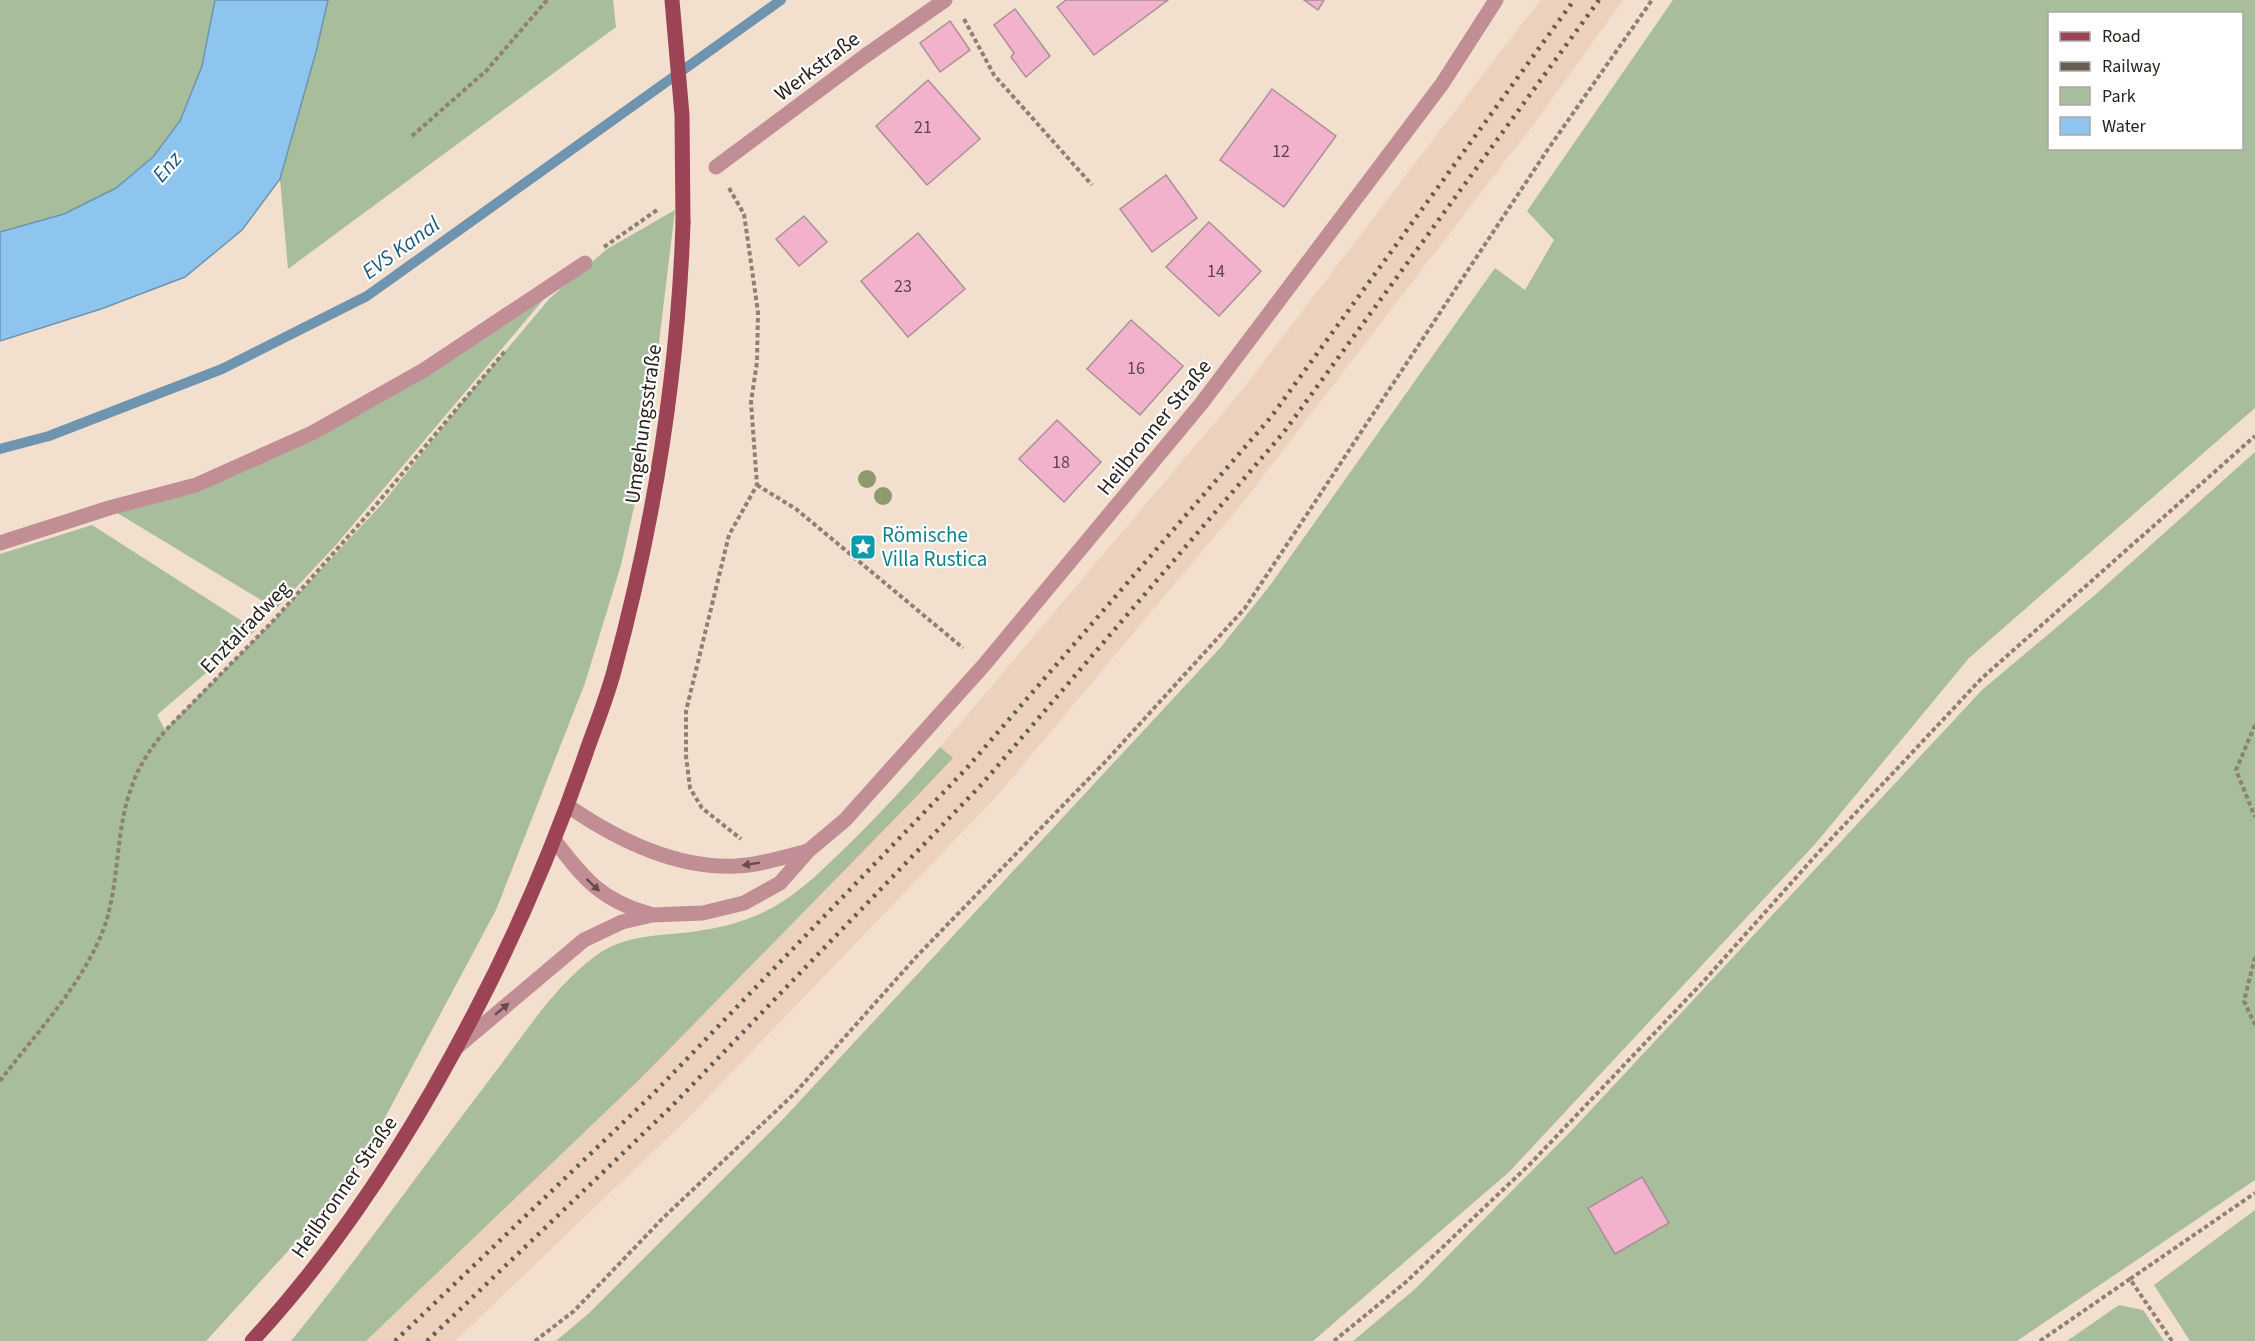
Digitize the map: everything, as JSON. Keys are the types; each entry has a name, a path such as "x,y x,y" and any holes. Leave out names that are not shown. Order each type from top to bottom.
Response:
{"main road":[{"name":"Umgehungsstraße","path":"555,841 613,674 644,553 667,425 676,356 683,223 682,116 672,0"},
{"name":"Heilbronner Straße","path":"252,1341 281,1310 328,1251 381,1176 457,1047 508,949 555,841"}],"street":[{"name":"Werkstraße","path":"716,167 865,56 945,0"},
{"name":"Heilbronner Straße","path":"457,1047 584,940 622,922 652,915 703,913 744,903 780,883 808,851 845,820 984,665 1201,404 1435,93 1496,0"},
{"path":"0,543 109,508 196,485 312,433 424,370 585,263"},
{"name":"Heilbronner Straße","path":"568,806 598,827 629,842 663,855 694,863 735,866 808,851"},
{"name":"Heilbronner Straße","path":"555,841 579,873 600,892 627,908 652,915"}],"path":[{"path":"412,136 486,71 547,0"},
{"path":"535,1341 574,1311 664,1217 795,1094 917,956 1106,761 1245,608 1546,152 1652,0"},
{"path":"958,9 994,75 1092,185"},
{"path":"716,167 744,214 758,312 757,362 751,402 757,485 729,535 686,711 686,756 690,788 702,808 745,842"},
{"path":"585,263 605,246"},
{"name":"Enztalradweg","path":"0,1081 70,988 91,955 108,912 125,808 131,788 149,751 165,731 297,595 509,346"},
{"path":"1334,1341 1406,1282 1531,1163 1702,983 1816,854 1982,678 2255,436"},
{"path":"757,485 796,509 984,665"},
{"path":"2255,725 2236,770 2255,818"},
{"path":"2255,957 2244,1001 2255,1025"},
{"path":"2040,1341 2255,1193"},
{"path":"2130,1279 2172,1341"}],"shaded area":[{"path":"1541,0 1623,0 1539,117 1244,501 997,796 685,1121 455,1341 366,1341 641,1078 952,758 940,747 1239,394"}],"green space":[{"path":"0,0 215,0 202,66 180,121 153,157 116,188 64,214 0,232"},
{"path":"326,0 613,0 616,27 288,269 280,179"},
{"path":"1673,0 2255,0 2255,408 1969,658 1816,843 1509,1172 1313,1341 556,1341 588,1314 785,1117 1221,647 1271,584 1495,268 1525,290 1554,240 1527,211"},
{"path":"675,210 645,458 621,565 585,683 496,910 350,1183 206,1341 0,1341 0,554 92,525 256,630 157,715 165,730 274,620 382,504 465,399 550,298 607,249"},
{"path":"549,293 335,546 276,609 114,511 199,488"},
{"path":"2255,452 2255,1180 2017,1341 1353,1341 1415,1289 1574,1128 1982,690 2096,594"},
{"path":"940,747 953,758 918,795 641,1078 366,1341 291,1341 368,1243 552,997 579,969 606,949 619,943 725,926 775,906 799,890 832,860"},
{"path":"2255,1210 2255,1341 2190,1341 2154,1285"},
{"path":"2119,1305 2143,1310 2164,1341 2067,1341"}],"water":[{"name":"Enz","path":"215,0 328,0 316,52 280,179 242,230 185,277 101,309 0,341 0,232 64,214 116,188 153,157 180,121 202,66"}],"building":[{"path":"1066,0 1168,0 1094,55 1057,7"},
{"path":"1304,0 1324,0 1318,10"},
{"path":"1015,9 1050,56 1026,77 1011,57 1014,53 994,25"},
{"path":"950,21 970,50 940,72 920,43"},
{"path":"928,80 980,139 927,185 876,126"},
{"path":"1272,89 1336,136 1284,207 1220,160"},
{"path":"1166,175 1197,218 1152,252 1120,209"},
{"path":"804,216 827,242 799,266 776,239"},
{"path":"1209,222 1261,271 1219,316 1166,267"},
{"path":"918,233 965,289 908,337 861,281"},
{"path":"1131,320 1183,366 1140,415 1087,369"},
{"path":"1057,420 1101,462 1064,502 1019,459"},
{"path":"1642,1177 1669,1223 1615,1254 1588,1208"}],"waterway":[{"name":"EVS Kanal","path":"0,449 49,436 222,369 367,296 781,0"}],"railway":[{"path":"395,1341 655,1092 966,769 1271,417 1574,0"},
{"path":"427,1341 671,1107 982,784 1284,432 1599,0"}],"place":[{"name":"Römische Villa Rustica","path":"863,547"}]}
